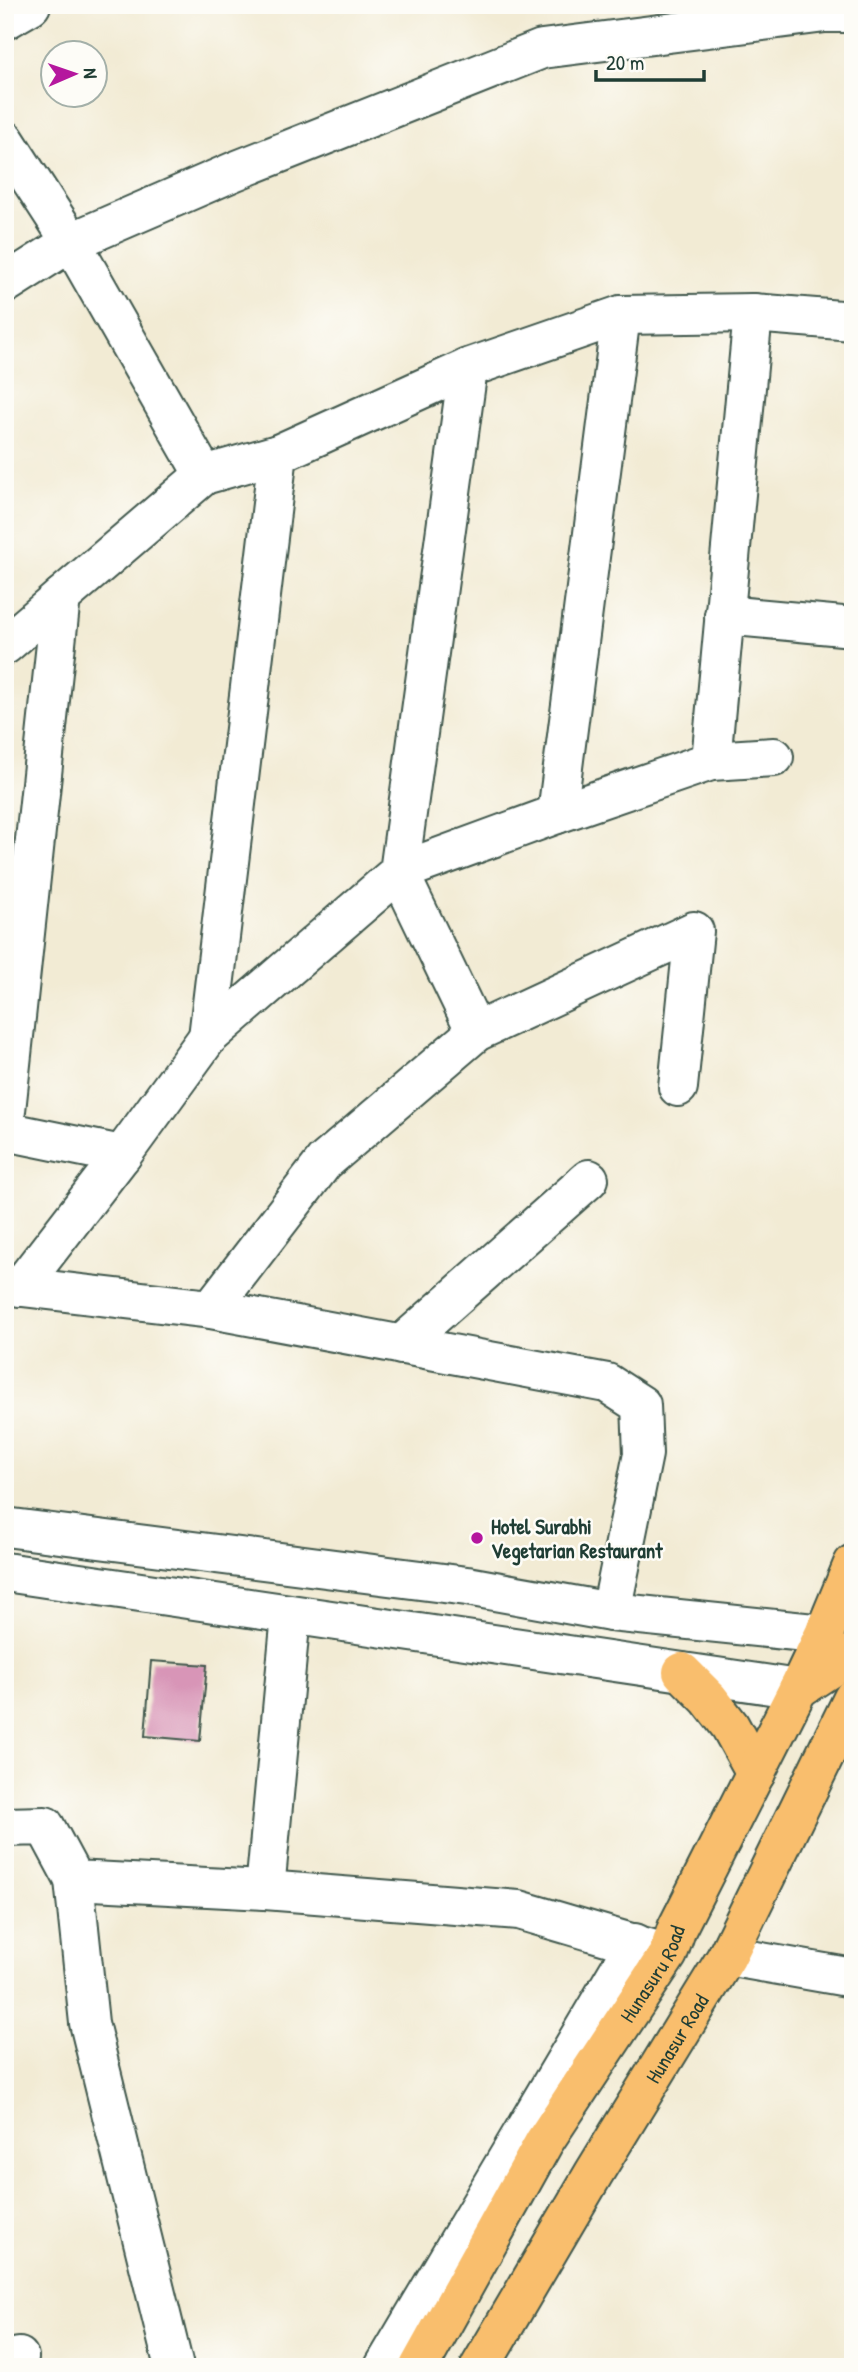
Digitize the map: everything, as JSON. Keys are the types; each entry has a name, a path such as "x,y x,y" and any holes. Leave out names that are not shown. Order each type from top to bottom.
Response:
{"highway":[{"name":"Hunasuru Road","path":"419,2367 651,1949 677,1928 798,1689 843,1633 853,1564"},
{"path":"682,1672 709,1699 730,1726 756,1773"},
{"name":"Hunasur Road","path":"480,2367 594,2173 727,1956 853,1698"}],"street":[{"path":"5,20 31,5"},
{"path":"5,284 71,242 235,171 541,49 825,13 853,13"},
{"path":"5,140 71,242 204,475"},
{"path":"711,761 753,313"},
{"path":"5,645 204,475 278,454 468,368 621,315 753,313 853,321"},
{"path":"557,814 621,315"},
{"path":"468,368 399,872 476,1032"},
{"path":"208,1037 278,454"},
{"path":"5,1120 61,597"},
{"path":"724,615 853,626"},
{"path":"13,1286 122,1155 208,1037 399,872 711,761 774,757"},
{"path":"211,1309 324,1163 476,1032 694,931 678,1087"},
{"path":"5,1131 122,1155"},
{"path":"401,1345 589,1179"},
{"path":"13,1286 211,1309 607,1383 641,1405 643,1454 611,1612"},
{"path":"5,1527 467,1586 611,1612 843,1633"},
{"path":"5,1572 798,1689"},
{"path":"265,1890 291,1615"},
{"path":"5,1827 45,1826 74,1881 89,2022 173,2367"},
{"path":"74,1881 265,1890 519,1910 651,1949 384,2367"},
{"path":"727,1956 853,1978"}],"building":[{"path":"151,1661 207,1665 200,1741 145,1736"}],"place":[{"name":"Hotel Surabhi Vegetarian Restaurant","path":"477,1538"}]}
